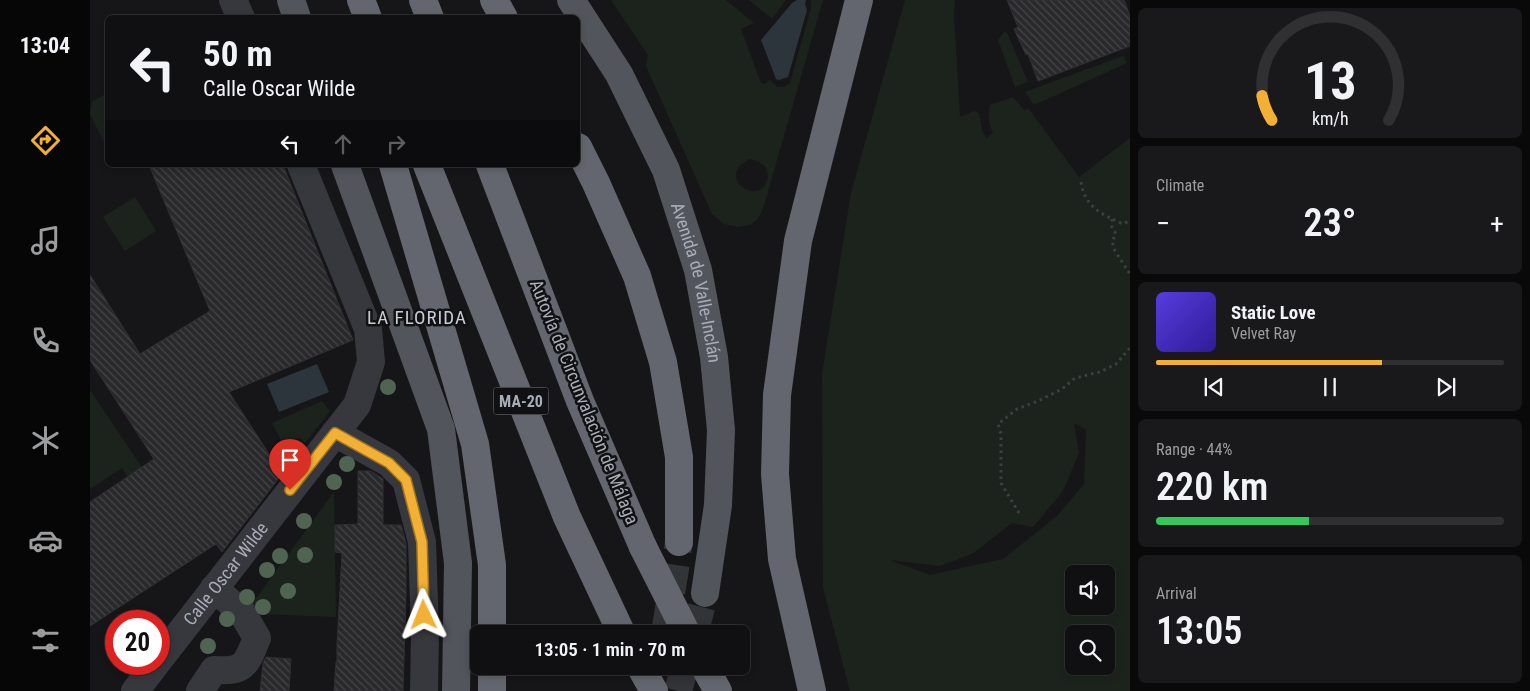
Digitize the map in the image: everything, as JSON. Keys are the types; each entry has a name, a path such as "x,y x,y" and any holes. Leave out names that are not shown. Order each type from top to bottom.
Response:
{"highway":[{"path":"360,0 367,15"},
{"path":"423,0 429,15"},
{"path":"494,0 502,15"},
{"path":"812,691 782,558 775,474 777,395 798,241 859,0"},
{"path":"580,151 637,276 663,362 679,457 679,542"},
{"path":"394,167 475,444 492,564 492,625"},
{"name":"MA-20","path":"428,167 567,517 618,625"},
{"name":"Autovía de Circunvalación de Málaga","path":"491,167 580,401 643,547 683,625"},
{"path":"492,675 492,691"},
{"path":"645,675 654,691"}],"main road":[{"path":"291,0 296,15"},
{"name":"Avenida de Valle-Inclán","path":"571,0 619,74 666,170 698,270 714,357 721,430 718,505 706,593"},
{"path":"346,167 441,429 458,563 456,691"}],"street":[{"path":"233,0 239,15"},
{"name":"Calle Oscar Wilde","path":"170,646 357,405 371,362 368,330 302,167"},
{"path":"335,433 389,463 406,480 422,542 425,634 424,691"},
{"path":"200,691 214,670 233,671 247,662 256,638 243,614 214,588"},
{"path":"134,691 147,675"}],"path":[{"path":"1081,182 1083,193 1097,212 1122,224 1130,220"},
{"path":"1112,219 1112,227 1116,234 1112,241 1115,251 1130,274"},
{"path":"1019,514 1001,483 1001,434 998,424 1017,409 1062,389 1075,378 1100,372 1116,364 1130,348"}],"shaded area":[{"path":"611,0 726,0 754,23 741,29 761,83 764,84 770,80 777,87 784,87 790,83 811,8 811,0 823,0 763,209 757,220 750,225 738,227 724,224 712,214 646,66 648,55","holes":["750,159 761,163 768,172 767,181 762,188 755,191 741,186 737,180 736,173 740,166"]},
{"path":"749,0 786,0 772,19"},
{"path":"797,0 806,0 807,10 788,77 779,80 776,79 761,40 792,3"},
{"path":"905,0 955,0 954,16 960,117 974,111 979,113 982,130 986,138 993,133 989,119 990,105 1013,97 1024,110 1028,108 1079,177 1130,138 1130,691 850,691 823,587 822,374 851,193","holes":["1074,423 1086,430 1084,484 1057,516 1003,559 930,575 889,560 940,566 972,554 1012,523 1033,527 1063,491 1079,453"]},
{"path":"1004,32 1007,33 1028,82 1015,87 998,40"},
{"path":"1123,56 1127,63 1034,105 1025,92"},
{"path":"105,94 105,144 90,114 92,102"},
{"path":"135,197 156,231 125,251 103,217"},
{"path":"317,364 329,392 279,412 267,384"},
{"path":"90,390 200,554 185,563 122,468 90,489"},
{"path":"322,401 330,411 305,443 299,438 284,446 272,423"},
{"path":"334,492 336,617 261,614 251,605"}],"building":[{"path":"1007,0 1124,0 1130,16 1130,46 1038,81 1028,54 1026,55 1014,29 1018,27"},
{"path":"150,167 284,167 353,340 229,392 282,474 222,552 216,544 115,610 105,610 105,616 90,626 90,502 154,459 90,360 90,275 140,354 210,311"},
{"path":"358,471 371,471 383,479 383,525 401,525 406,543 403,691 334,691 342,553 335,552 335,525 358,524"},
{"path":"266,657 291,659 289,691 260,691 263,663"}],"tunnel":[{"path":"666,625 679,542"},
{"path":"696,625 705,593"},
{"path":"678,691 682,675"}],"district":[{"name":"LA FLORIDA","path":"417,317"}],"route":[{"path":"290,490 335,433 389,463 406,480 422,542 424,615"}]}
